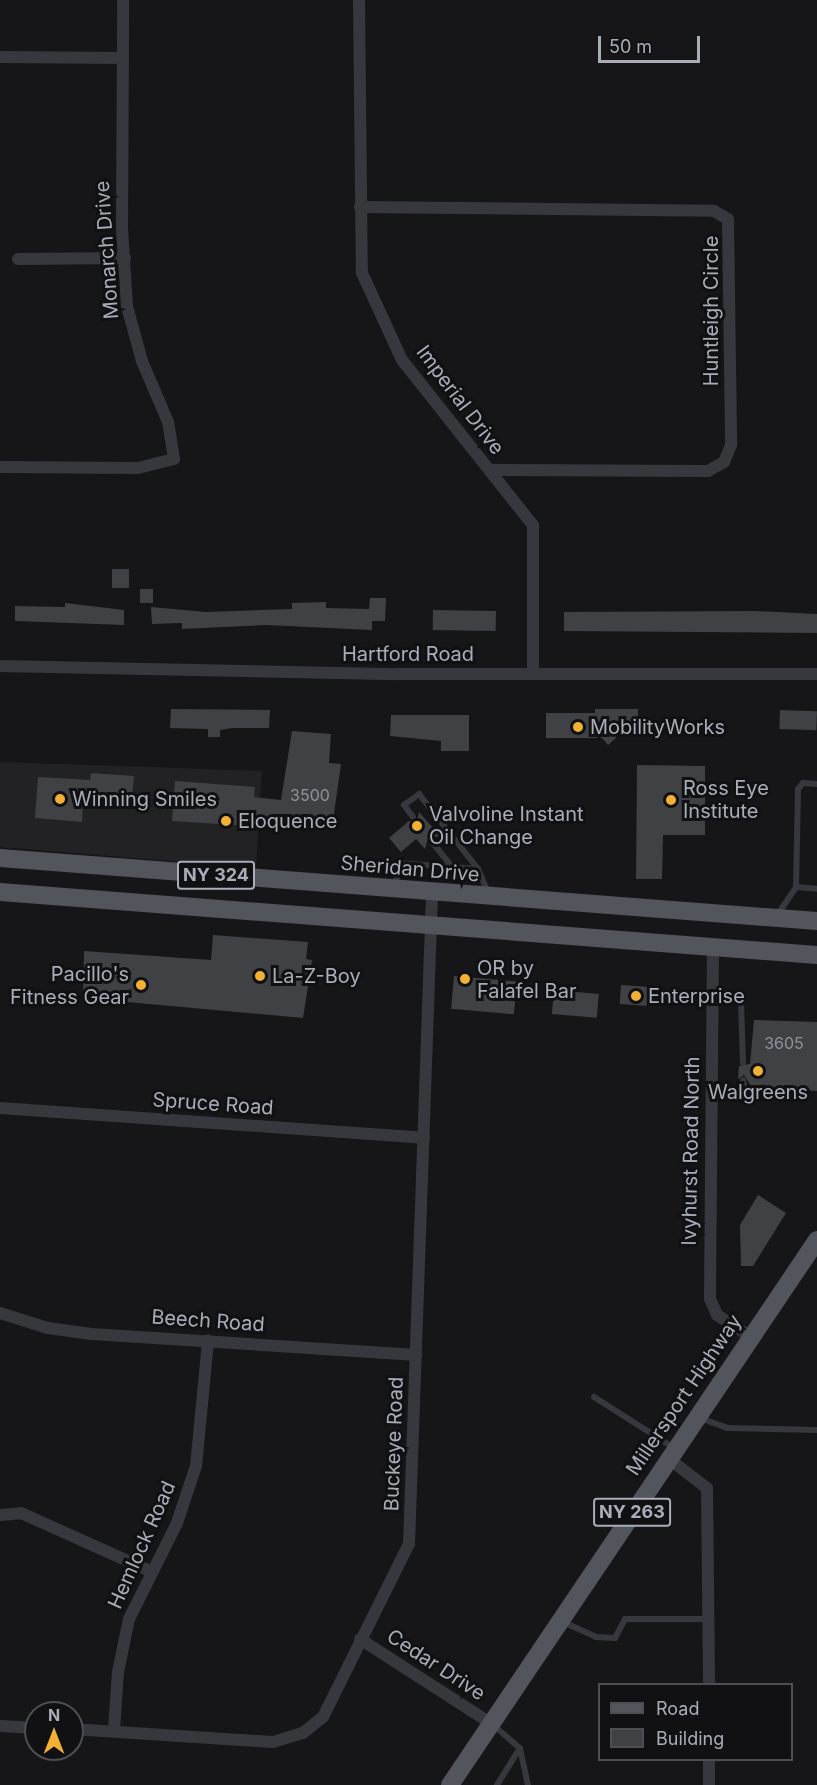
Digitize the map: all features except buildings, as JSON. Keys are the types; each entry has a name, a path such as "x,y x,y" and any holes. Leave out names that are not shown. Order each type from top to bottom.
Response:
{"main road":[{"name":"Sheridan Drive","path":"0,858 432,894 817,921"},
{"name":"NY 324","path":"0,892 817,955"},
{"name":"Millersport Highway","path":"450,1785 671,1453 817,1240"}],"street":[{"name":"Monarch Drive","path":"0,467 138,468 174,459 168,422 133,334 125,258 123,0"},
{"name":"Imperial Drive","path":"359,0 362,273 402,360 533,525 533,673"},
{"path":"0,57 122,58"},
{"name":"Huntleigh Circle","path":"360,207 714,211 728,219 731,445 724,462 708,471 489,470"},
{"path":"18,259 125,258"},
{"name":"Hartford Road","path":"0,666 817,674"},
{"name":"Buckeye Road","path":"84,1729 273,1742 303,1733 323,1717 409,1544 432,894"},
{"name":"Ivyhurst Road North","path":"713,946 710,1299 717,1315 751,1337"},
{"name":"Spruce Road","path":"0,1108 424,1138"},
{"name":"Beech Road","path":"0,1313 61,1331 416,1355"},
{"name":"Hemlock Road","path":"114,1730 123,1644 150,1571 177,1523 196,1467 208,1341"},
{"path":"671,1453 707,1488 709,1683"},
{"path":"0,1515 21,1513 150,1571"},
{"name":"Cedar Drive","path":"360,1639 492,1724"},
{"path":"0,1726 24,1727"},
{"path":"709,1761 709,1785"}],"lane":[{"path":"776,918 796,887 798,789 803,783 817,784"},
{"path":"413,817 404,805 419,794 478,869 489,898"},
{"path":"432,842 452,867"},
{"path":"396,891 398,863 478,869"},
{"path":"796,887 817,889"},
{"path":"741,1002 743,1063"},
{"path":"743,1080 748,1103"},
{"path":"594,1397 671,1453"},
{"path":"696,1416 727,1428 817,1430"},
{"path":"560,1620 596,1637 615,1638 625,1619 710,1619"},
{"path":"492,1724 520,1748 528,1785"},
{"path":"497,1785 520,1748"}],"shaded area":[{"path":"0,762 262,771 256,868 0,847"}],"place":[{"name":"MobilityWorks","path":"578,727"},
{"name":"Winning Smiles","path":"60,799"},
{"name":"Ross Eye Institute","path":"671,800"},
{"name":"Eloquence","path":"226,821"},
{"name":"Valvoline Instant Oil Change","path":"417,826"},
{"name":"La-Z-Boy","path":"260,976"},
{"name":"OR by Falafel Bar","path":"465,979"},
{"name":"Pacillo's Fitness Gear","path":"141,985"},
{"name":"Enterprise","path":"636,996"},
{"name":"Walgreens","path":"758,1071"}]}
